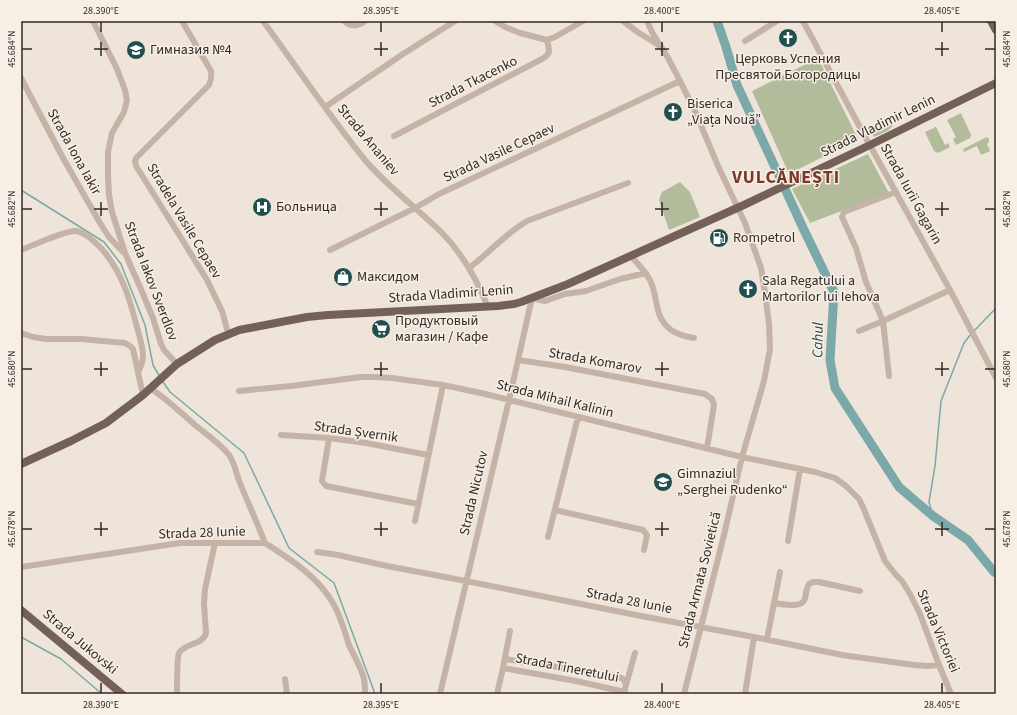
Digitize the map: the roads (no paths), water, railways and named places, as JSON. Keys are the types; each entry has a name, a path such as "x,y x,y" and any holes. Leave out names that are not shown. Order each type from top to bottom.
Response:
{"main road":[{"path":"991,21 996,30"},
{"name":"Strada Vladimir Lenin","path":"21,464 106,423 143,395 175,366 215,340 239,330 307,317 335,314 488,307 514,304 568,284 769,193 996,83"},
{"name":"Strada Jukovski","path":"21,610 122,694"}],"street":[{"name":"Strada Iakov Sverdlov","path":"93,21 117,69 125,90 126,100 124,112 112,133 108,152 107,166 109,196 112,212 125,254 153,318 161,344 175,366"},
{"name":"Stradela Vasile Cepaev","path":"182,21 211,71 211,80 209,85 137,157 135,161 136,166 207,280 222,311 229,334"},
{"name":"Strada Ananiev","path":"263,21 365,160 442,232 451,243 469,268 488,307"},
{"path":"344,21 353,26 361,24 365,21"},
{"path":"325,106 455,21"},
{"path":"495,21 520,33 547,40 555,38 583,21"},
{"path":"623,21 662,48"},
{"name":"Strada Armata Sovietică","path":"647,21 653,34 672,64 695,111 718,166 745,223 761,268 767,305 770,340 769,359 764,382 742,457 726,528 684,694"},
{"path":"745,41 777,21"},
{"name":"Strada Iurii Gagarin","path":"803,21 950,290 996,378"},
{"name":"Strada Tkacenko","path":"394,136 547,56 549,54 547,40"},
{"name":"Strada Iona Iakir","path":"21,78 63,158 100,223 109,237 125,254"},
{"name":"Strada Vasile Cepaev","path":"330,250 446,191 680,81"},
{"path":"469,268 508,234 527,221 628,183"},
{"path":"889,376 883,321 866,282 856,248 842,217 844,212 896,192"},
{"path":"21,250 62,234 76,231 94,241 106,254 125,285 132,306 144,356 138,372"},
{"path":"631,256 646,273 656,298 657,308 661,320 666,326 679,335 694,338"},
{"path":"532,298 545,300 565,294 586,291 620,279 646,273"},
{"path":"859,331 950,290"},
{"name":"Strada Nicutov","path":"440,694 532,298"},
{"path":"21,333 46,339 80,339 124,343 130,346 133,350 143,395"},
{"path":"133,350 136,346 141,344"},
{"name":"Strada Komarov","path":"518,360 565,367 705,394 712,399 714,405 707,448"},
{"name":"Strada Mihail Kalinin","path":"239,391 368,377 392,378 443,385 742,457 815,472 835,478 842,482 855,494"},
{"path":"416,521 418,504 443,385"},
{"path":"151,387 176,407 193,424 219,444 229,455 265,542 307,573 323,589 334,606 362,674 364,679 365,694"},
{"path":"548,536 578,417"},
{"name":"Strada Șvernik","path":"281,435 329,438 366,443 428,455"},
{"path":"329,438 322,481 326,486 418,504"},
{"path":"788,541 800,469"},
{"name":"Strada Victoriei","path":"855,494 863,507 886,561 914,601 951,694"},
{"path":"555,510 643,530 647,535 644,550"},
{"name":"Strada 28 Iunie","path":"21,567 180,543 265,542"},
{"path":"177,694 178,655 182,649 201,640 206,634 204,604 205,589 215,543"},
{"name":"Strada 28 Iunie","path":"317,552 842,655 914,665 939,665"},
{"path":"767,640 780,572"},
{"path":"774,603 798,606 802,604 806,588 809,584 814,582 860,591"},
{"path":"497,694 504,668 510,631"},
{"path":"745,694 754,637"},
{"path":"625,690 635,653"},
{"name":"Strada Tineretului","path":"504,668 625,690 625,681 616,676 505,659"},
{"path":"285,679 287,694"}],"waterway":[{"name":"Cahul","path":"717,21 737,85 834,292 830,360 835,388 899,487 933,516 968,540 996,573"},
{"path":"21,190 104,242 121,264 145,325 153,365 160,377"},
{"path":"974,331 996,308"},
{"path":"933,516 929,502 935,466 941,401 964,343 971,334"},
{"path":"163,382 170,392 244,453 289,548 334,583 374,694"},
{"path":"21,637 61,659 102,694"}],"place":[{"name":"Церковь Успения Пресвятой Богородицы","path":"788,38"},
{"name":"Гимназия №4","path":"136,50"},
{"name":"Biserica „Viața Nouă”","path":"673,112"},
{"name":"Больница","path":"262,207"},
{"name":"Rompetrol","path":"719,238"},
{"name":"Максидом","path":"343,277"},
{"name":"Sala Regatului a Martorilor lui Iehova","path":"748,289"},
{"name":"Продуктовый магазин / Кафе","path":"381,329"},
{"name":"Gimnaziul „Serghei Rudenko“","path":"663,482"}],"district":[{"name":"VULCĂNEȘTI","path":"786,177"}]}
